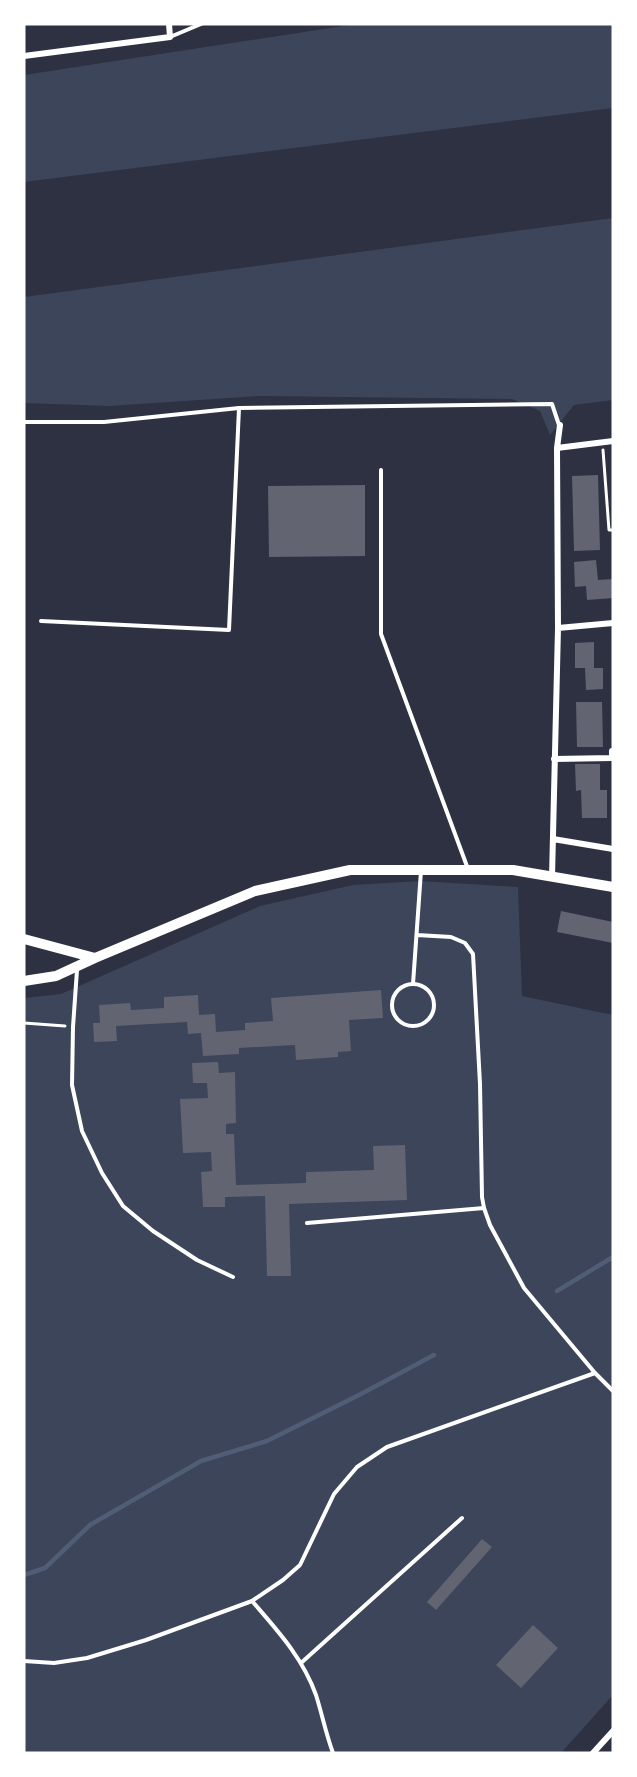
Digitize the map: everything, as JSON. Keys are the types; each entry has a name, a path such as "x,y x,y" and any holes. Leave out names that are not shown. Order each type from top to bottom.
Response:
{"main road":[{"path":"24,981 56,976 255,891 350,870 513,870 613,887"},
{"path":"24,939 95,958"}],"street":[{"path":"24,56 170,37 169,24"},
{"path":"552,877 558,628 557,448 560,425"},
{"path":"557,448 613,441"},
{"path":"558,628 613,623"},
{"path":"554,759 612,758 613,751"},
{"path":"553,839 613,849"},
{"path":"593,1753 613,1731"}],"lane":[{"path":"170,37 201,24"},
{"path":"24,422 104,422 239,408 552,405 560,425"},
{"path":"41,621 229,630 239,408"},
{"path":"381,470 381,634 468,870"},
{"path":"413,984 421,870"},
{"path":"417,934 451,938 465,943 473,954 480,1084 482,1197 490,1225 524,1288 595,1373 613,1391"},
{"path":"77,966 72,1085 82,1131 102,1173 123,1206 162,1237 197,1260 233,1277"},
{"path":"413,984 427,989 434,1001 434,1009 427,1021 413,1026 400,1022 393,1012 392,1005 400,988 413,984"},
{"path":"307,1223 484,1208"},
{"path":"24,1661 54,1663 87,1658 147,1640 252,1601 283,1580 300,1564 334,1494 357,1467 387,1447 595,1373"},
{"path":"301,1663 462,1518"},
{"path":"252,1601 284,1637 301,1663 316,1695 333,1753"}],"path":[{"path":"603,442 609,530 613,530"},
{"path":"24,1023 73,1027"}],"shaded area":[{"path":"356,24 613,24 613,108 24,182 24,75"},
{"path":"613,218 613,400 574,405 550,435 540,411 512,399 261,396 109,406 24,403 24,297"},
{"path":"420,881 518,887 522,996 613,1015 613,1695 561,1753 24,1753 24,998 61,994 260,906 353,885"}],"building":[{"path":"598,475 600,550 574,551 572,476"},
{"path":"365,485 365,556 269,557 268,486"},
{"path":"596,560 598,580 613,579 613,598 587,600 586,586 575,587 574,562"},
{"path":"594,642 594,668 603,668 603,689 586,690 585,668 575,668 575,643"},
{"path":"576,702 602,702 603,747 577,747"},
{"path":"575,764 600,764 600,790 607,790 607,818 582,818 581,790 576,791"},
{"path":"561,911 613,922 613,943 557,932"},
{"path":"381,990 383,1018 349,1020 351,1051 338,1052 338,1057 296,1060 295,1045 239,1048 239,1054 203,1056 201,1033 188,1034 187,1022 116,1026 117,1041 94,1042 93,1023 100,1023 99,1005 130,1003 131,1010 164,1008 164,997 198,995 199,1015 215,1014 216,1032 245,1030 245,1023 273,1021 271,998"},
{"path":"218,1062 219,1073 235,1072 236,1123 226,1124 226,1134 234,1134 236,1185 306,1183 306,1172 374,1170 373,1146 405,1145 407,1200 289,1204 291,1276 267,1276 265,1196 225,1197 225,1207 203,1207 201,1172 212,1171 211,1152 183,1153 180,1099 208,1098 207,1083 193,1083 192,1063"},
{"path":"482,1539 492,1547 436,1610 427,1602"},
{"path":"533,1625 558,1648 521,1688 496,1665"}],"waterway":[{"path":"557,1291 613,1257"},
{"path":"24,1575 45,1568 90,1525 201,1461 267,1441 434,1355"}]}
